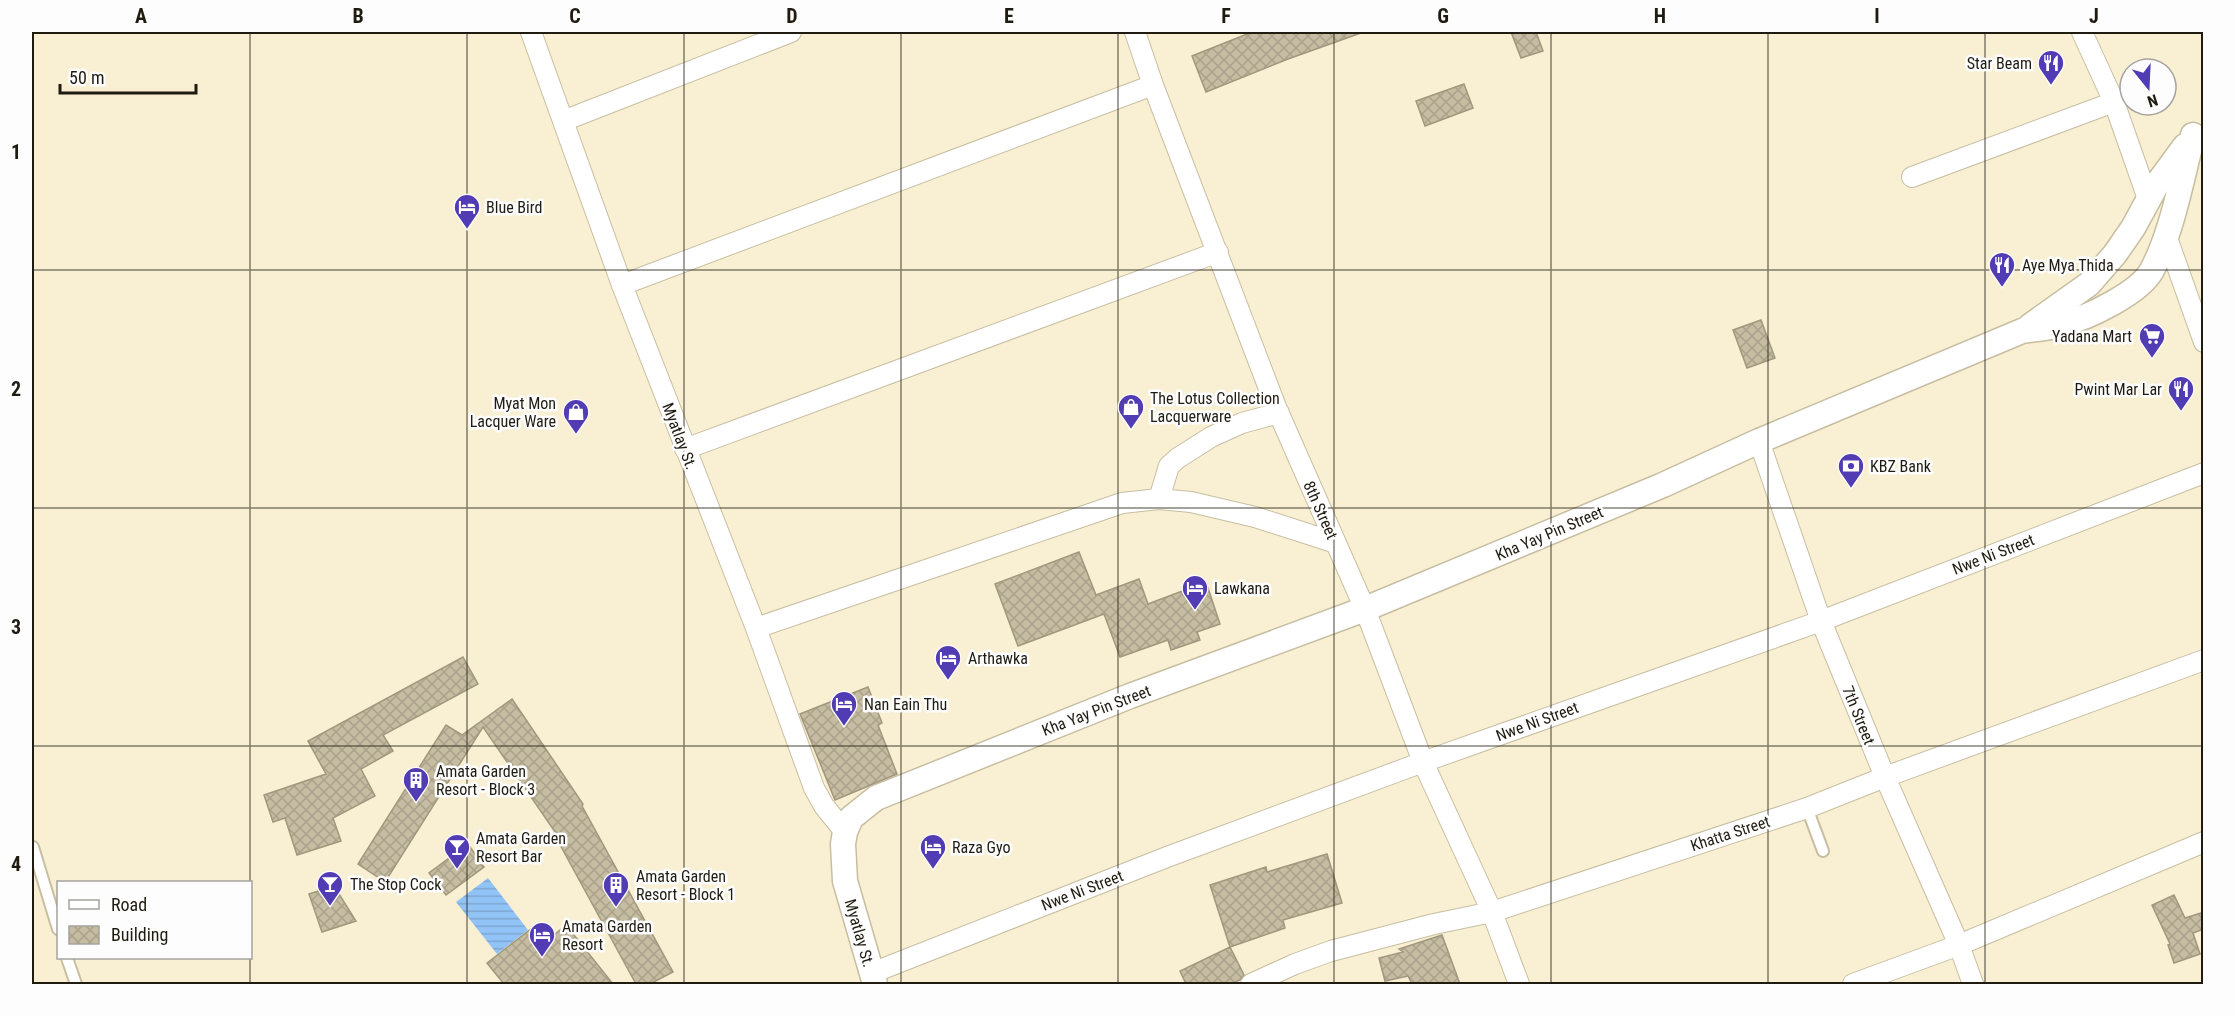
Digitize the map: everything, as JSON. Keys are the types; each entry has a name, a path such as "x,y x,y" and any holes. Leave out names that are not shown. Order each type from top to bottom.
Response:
{"street":[{"name":"Myatlay St.","path":"531,32 622,285 756,628 814,788 824,806 845,832 843,851 845,881 872,981"},
{"path":"563,121 792,32"},
{"name":"8th Street","path":"1135,32 1279,412 1365,609 1424,762 1492,912 1519,984"},
{"path":"2082,32 2114,102 2148,199"},
{"path":"622,285 1153,84"},
{"path":"1912,177 2114,102"},
{"path":"2022,331 2089,284 2115,254 2148,199 2198,129"},
{"name":"Kha Yay Pin Street","path":"845,832 851,818 864,806 893,789 1130,696 1365,609 1664,485 1759,441 2022,331 2079,320 2115,302 2151,272 2166,235 2198,129"},
{"path":"2166,235 2198,309 2204,342"},
{"path":"685,449 1218,252"},
{"path":"1159,499 1169,466 1178,458 1211,437 1242,423 1279,412"},
{"name":"7th Street","path":"1759,441 1821,621 1885,777 1959,945 1973,984"},
{"name":"Nwe Ni Street","path":"872,981 1145,866 1424,762 1821,621 2204,473"},
{"path":"756,628 1122,503 1159,499 1191,502 1255,517 1336,543"},
{"name":"Khatta Street","path":"1251,984 1331,951 1434,924 1492,912 1807,807 2204,660"},
{"path":"1853,984 1959,945 2204,842"}],"lane":[{"path":"1807,807 1823,851"},
{"path":"33,847 57,926"},
{"path":"68,959 76,984"}],"water":[{"path":"488,878 528,930 497,954 456,902"}],"building":[{"path":"1252,32 1361,33 1206,92 1192,56"},
{"path":"1511,32 1536,32 1543,51 1521,58"},
{"path":"1464,84 1473,108 1425,126 1416,101"},
{"path":"1761,320 1775,358 1747,368 1733,330"},
{"path":"1079,552 1096,595 1139,579 1148,604 1206,582 1220,624 1197,632 1200,640 1171,650 1168,640 1120,657 1104,614 1018,646 995,584"},
{"path":"463,657 478,684 383,735 393,751 361,769 375,796 333,818 341,841 297,855 285,818 273,822 264,795 326,774 308,741"},
{"path":"868,687 882,723 878,725 897,774 835,800 800,714"},
{"path":"512,699 583,804 582,806 673,972 650,984 636,984 559,843 562,842 483,727 385,882 358,864 446,725 462,735"},
{"name":"Amata Garden Resort Bar","path":"468,844 484,867 446,895 429,873"},
{"path":"1327,854 1342,903 1283,920 1285,928 1230,947 1210,885 1266,867 1267,872"},
{"name":"The Stop Cock","path":"334,886 356,921 322,932 309,894"},
{"path":"2174,895 2185,918 2204,912 2204,929 2193,933 2200,954 2174,963 2168,945 2170,944 2152,905"},
{"name":"Amata Garden Resort","path":"536,925 548,940 566,925 613,984 504,984 487,963"},
{"path":"1442,935 1460,984 1412,984 1408,976 1385,981 1379,958 1403,952 1399,949"},
{"path":"1230,947 1244,975 1240,980 1231,984 1186,984 1180,971"}],"place":[{"name":"Star Beam","path":"2051,86"},
{"name":"Blue Bird","path":"467,230"},
{"name":"Aye Mya Thida","path":"2002,288"},
{"name":"Yadana Mart","path":"2152,359"},
{"name":"Pwint Mar Lar","path":"2181,412"},
{"name":"The Lotus Collection Lacquerware","path":"1131,430"},
{"name":"Myat Mon Lacquer Ware","path":"576,435"},
{"name":"KBZ Bank","path":"1851,489"},
{"name":"Lawkana","path":"1195,611"},
{"name":"Arthawka","path":"948,681"},
{"name":"Nan Eain Thu","path":"844,727"},
{"name":"Amata Garden Resort - Block 3","path":"416,803"},
{"name":"Amata Garden Resort Bar","path":"457,870"},
{"name":"Raza Gyo","path":"933,870"},
{"name":"The Stop Cock","path":"330,907"},
{"name":"Amata Garden Resort - Block 1","path":"616,908"},
{"name":"Amata Garden Resort","path":"542,958"}]}
